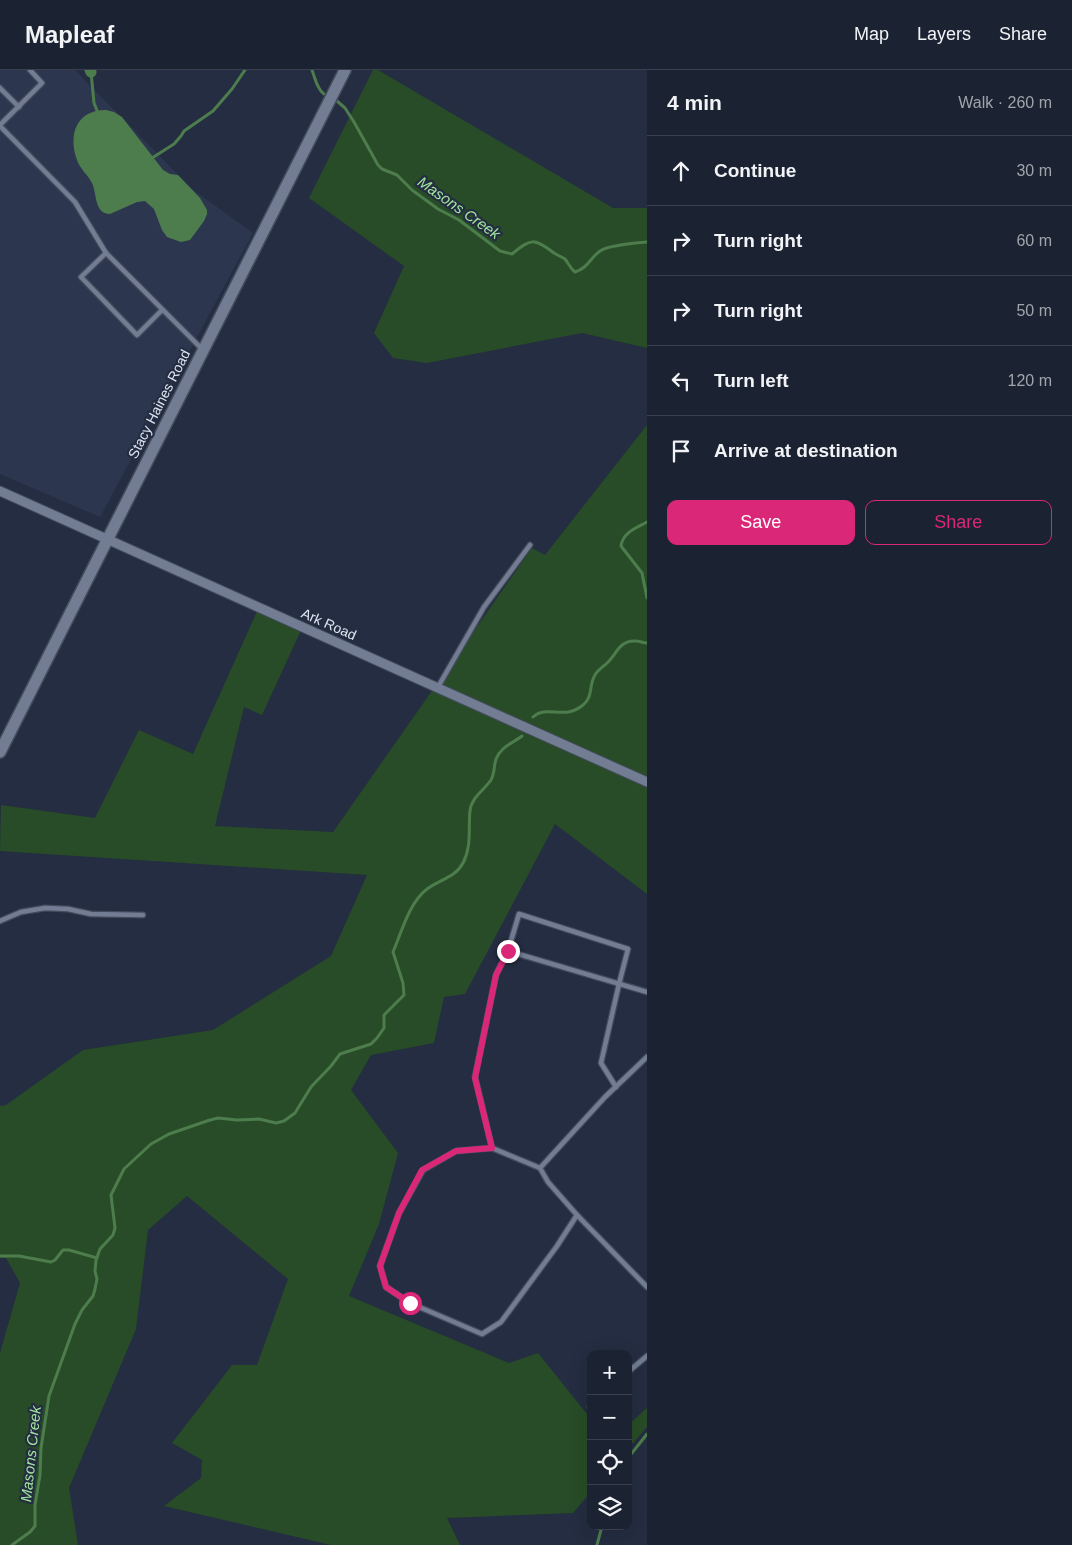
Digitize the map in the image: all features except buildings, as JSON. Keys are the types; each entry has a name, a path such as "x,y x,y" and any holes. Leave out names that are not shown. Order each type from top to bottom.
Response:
{"street":[{"name":"Stacy Haines Road","path":"0,752 345,70"},
{"name":"Ark Road","path":"0,491 647,782"}],"lane":[{"path":"30,70 42,83 0,126 75,202 106,253 203,350"},
{"path":"0,88 19,107"},
{"path":"106,253 81,277 138,335 162,310"},
{"path":"438,687 484,607 530,545"},
{"path":"0,921 21,912 45,908 68,909 91,914 142,915"},
{"path":"492,1148 475,1078 496,975 508,951 519,914 628,949 601,1063 616,1087"},
{"path":"508,951 647,992"},
{"path":"540,1168 647,1057"},
{"path":"577,1215 557,1246 501,1322 482,1334 410,1303 386,1287 380,1266 399,1213 422,1170 456,1151 492,1148 540,1168 548,1182 577,1215 647,1287"},
{"path":"632,1369 647,1356"}],"shaded area":[{"path":"0,70 75,70 192,189 253,233 100,517 0,474"},
{"path":"373,70 378,70 613,208 647,208 647,348 582,333 427,363 393,358 374,333 404,266 309,198"},
{"path":"106,110 122,117 163,170 170,174 178,175 200,198 207,210 207,214 190,240 181,242 167,237 162,230 154,209 145,201 137,202 110,214 101,211 94,187 77,160 74,151 74,133 81,119 96,111"},
{"path":"647,425 647,894 555,824 465,994 444,997 434,1043 371,1055 351,1090 398,1153 379,1224 349,1296 509,1363 538,1353 587,1414 587,1497 573,1513 447,1518 460,1545 331,1545 164,1506 201,1478 202,1460 172,1443 232,1365 257,1365 288,1279 187,1196 148,1230 136,1329 69,1488 78,1545 0,1545 0,1353 20,1283 6,1258 0,1258 0,1106 6,1105 83,1050 213,1030 331,956 367,875 0,851 1,805 95,818 139,730 193,754 259,607 303,626 262,715 244,707 215,826 333,832 532,548 545,555"},
{"path":"647,1408 647,1427 632,1444 632,1440 632,1421"}],"waterway":[{"path":"152,158 174,144 184,131 213,111 245,70"},
{"name":"Masons Creek","path":"312,70 318,86 324,94"},
{"path":"91,72 94,103 98,113"},
{"name":"Masons Creek","path":"337,101 345,108 382,169 397,175 412,190 438,209 459,220 500,251 512,254 528,243 537,243 565,259 575,272 583,268 604,249 647,242"},
{"name":"Masons Creek","path":"647,522 627,534 621,546 642,573 647,598"},
{"name":"Masons Creek","path":"533,717 538,713 544,712 569,712 576,710 588,699 596,673 622,645 630,641 647,643"},
{"name":"Masons Creek","path":"12,1545 35,1526 35,1505 40,1475 41,1448 49,1396 75,1324 82,1310 93,1296 97,1279 95,1271 96,1260 100,1249 113,1235 115,1228 111,1195 124,1169 151,1144 169,1134 210,1120 218,1118 237,1120 259,1119 276,1123 284,1121 295,1113 311,1087 340,1054 371,1044 377,1038 384,1028 384,1015 404,995 403,983 393,952 407,918 415,902 427,889 460,868 468,850 471,806 478,794 491,780 499,753 522,736"},
{"path":"0,1256 19,1256 51,1262 63,1250 69,1250 97,1258"},
{"path":"632,1453 647,1434"},
{"path":"597,1545 601,1530"}],"route":[{"path":"410,1303 386,1287 380,1266 399,1213 422,1170 456,1151 492,1148 475,1078 496,975 508,951"}]}
